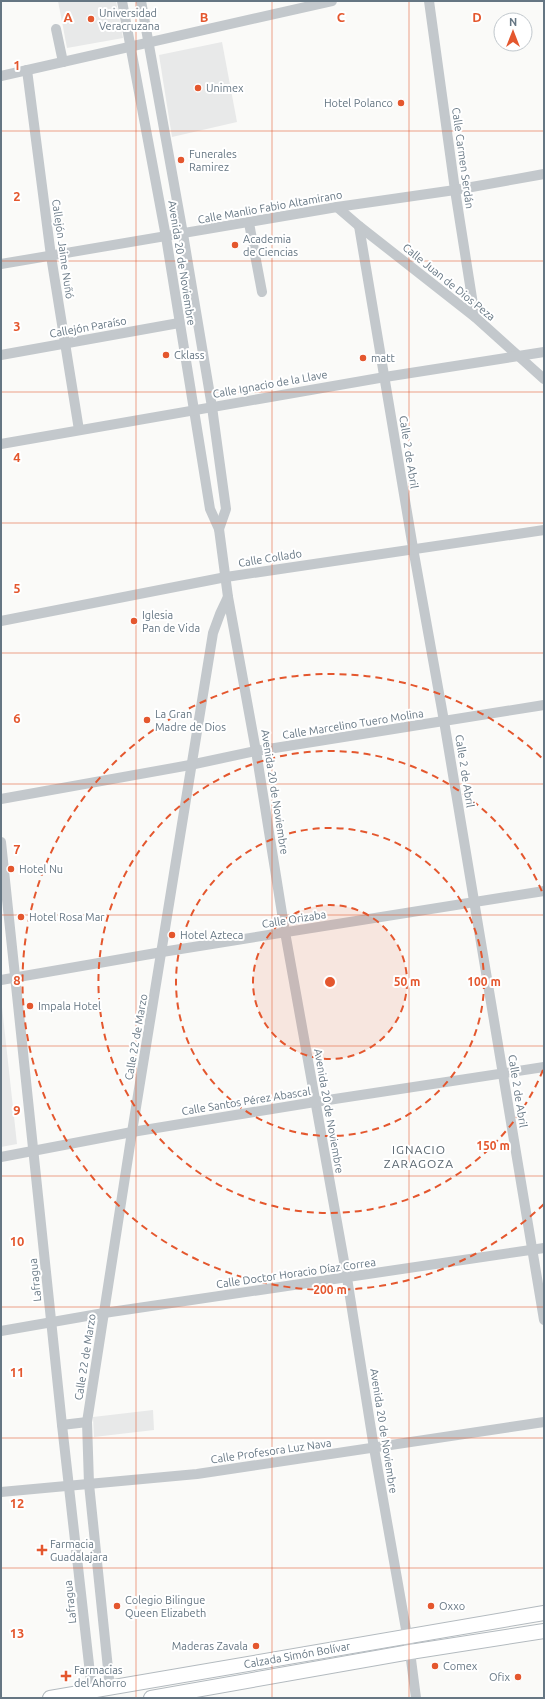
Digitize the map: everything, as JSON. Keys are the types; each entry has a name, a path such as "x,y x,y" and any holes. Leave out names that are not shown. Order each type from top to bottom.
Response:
{"main road":[{"name":"Calzada Simón Bolívar","path":"50,1698 110,1693 407,1636 544,1613"},
{"name":"Calzada Simón Bolívar","path":"151,1698 410,1652 544,1631"}],"street":[{"name":"Avenida 20 de Noviembre","path":"122,1 166,237 210,509 219,529 228,597 256,751 285,932 410,1652 416,1698"},
{"name":"Avenida 20 de Noviembre","path":"141,1 183,234 212,407 226,509 219,529"},
{"path":"1,76 148,44 332,1"},
{"name":"Calle Carmen Serdán","path":"428,1 454,190 475,317"},
{"path":"56,30 63,62"},
{"name":"Callejón Jaime Nuñó","path":"27,70 51,256 79,430"},
{"name":"Calle Manlio Fabio Altamirano","path":"1,264 337,207 454,190 544,174"},
{"name":"Calle Juan de Dios Peza","path":"337,207 475,317 544,379"},
{"path":"249,223 262,292"},
{"name":"Calle 2 de Abril","path":"360,226 544,1320"},
{"name":"Callejón Paraíso","path":"1,356 179,323"},
{"name":"Calle Ignacio de la Llave","path":"1,444 385,377 544,352"},
{"name":"Calle Collado","path":"1,621 226,577 413,548 544,530"},
{"name":"Calle 22 de Marzo","path":"89,1484 87,1422 132,1132 212,633 228,597"},
{"name":"Calle Marcelino Tuero Molina","path":"1,799 190,765 256,751 544,705"},
{"name":"Lafragua","path":"1,842 62,1425 93,1694"},
{"name":"Calle Orizaba","path":"1,980 162,952 544,891"},
{"name":"Calle Santos Pérez Abascal","path":"1,1157 132,1132 544,1067"},
{"name":"Calle Doctor Horacio Díaz Correa","path":"1,1331 104,1313 544,1248"},
{"path":"62,1425 87,1422"},
{"name":"Calle Profesora Luz Nava","path":"1,1492 198,1474 544,1422"},
{"path":"89,1484 110,1693"}],"shaded area":[{"name":"Universidad Veracruzana","path":"58,1 116,1 123,38 67,48"},
{"name":"Unimex","path":"222,42 237,122 172,137 159,55"},
{"path":"1,998 17,1144 1,1147"},
{"path":"153,1410 154,1430 94,1437 93,1417"}],"place":[{"name":"Universidad Veracruzana","path":"91,19"},
{"name":"Unimex","path":"198,88"},
{"name":"Hotel Polanco","path":"401,103"},
{"name":"Funerales Ramirez","path":"181,160"},
{"name":"Academia de Ciencias","path":"235,245"},
{"name":"Cklass","path":"166,355"},
{"name":"matt","path":"363,358"},
{"name":"Iglesia Pan de Vida","path":"134,621"},
{"name":"La Gran Madre de Dios","path":"147,720"},
{"name":"Hotel Nu","path":"11,869"},
{"name":"Hotel Rosa Mar","path":"21,917"},
{"name":"Hotel Azteca","path":"172,935"},
{"name":"Impala Hotel","path":"30,1006"},
{"name":"Farmacia Guadalajara","path":"42,1550"},
{"name":"Colegio Bilingue Queen Elizabeth","path":"117,1606"},
{"name":"Oxxo","path":"431,1606"},
{"name":"Maderas Zavala","path":"256,1646"},
{"name":"Comex","path":"435,1666"},
{"name":"Farmacias del Ahorro","path":"66,1676"},
{"name":"Ofix","path":"518,1677"}],"district":[{"name":"IGNACIO ZARAGOZA","path":"419,1156"}]}
